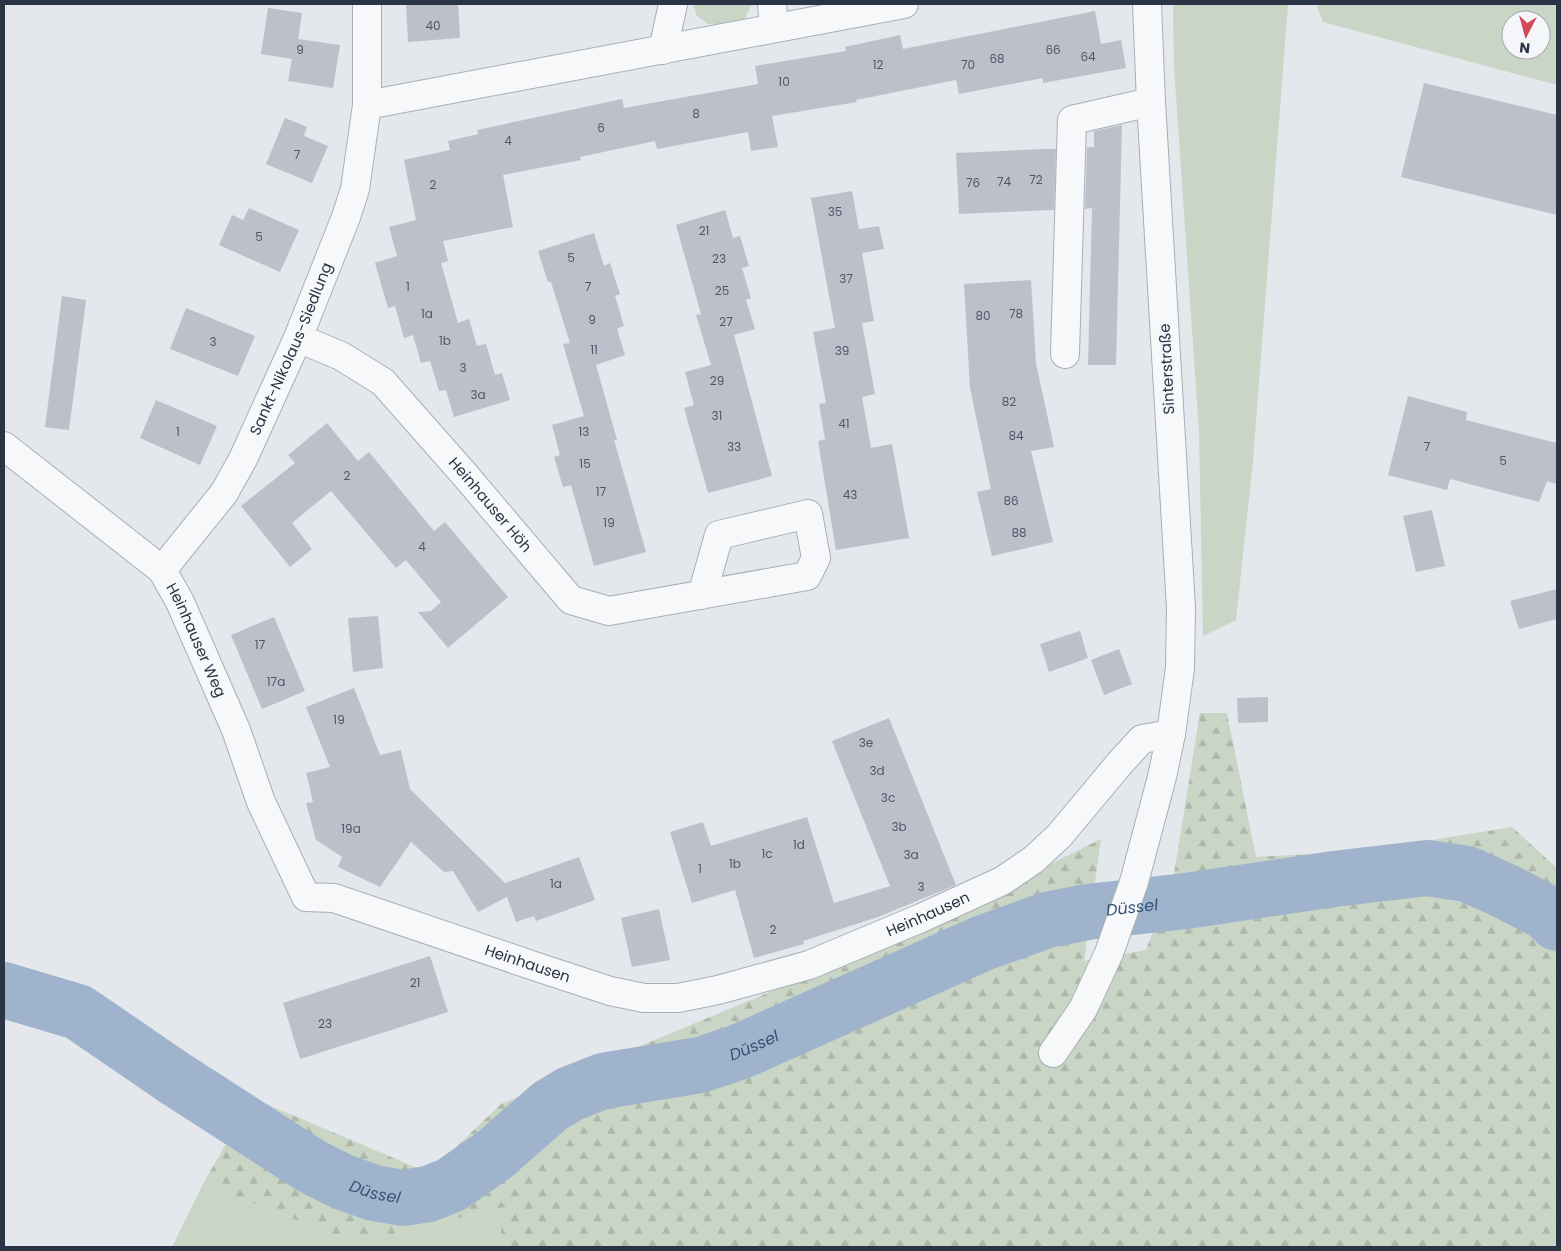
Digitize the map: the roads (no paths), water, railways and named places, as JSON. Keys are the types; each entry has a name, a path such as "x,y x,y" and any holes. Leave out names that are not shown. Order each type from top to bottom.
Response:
{"street":[{"name":"Sankt-Nikolaus-Siedlung","path":"162,570 224,492 243,459 298,338 346,217 355,189 367,105 367,4"},
{"path":"663,50 673,4"},
{"path":"367,105 663,50 773,16 904,4"},
{"name":"Sinterstraße","path":"1147,4 1151,102 1181,608 1180,668 1171,734"},
{"path":"1065,354 1072,120 1151,102"},
{"name":"Heinhauser Höh","path":"298,338 341,356 383,382 572,600 610,611 702,595"},
{"name":"Heinhauser Weg","path":"4,446 162,570 180,602 229,713 261,802 306,897"},
{"path":"1053,1053 1083,1010 1109,952 1134,882 1162,777 1171,734"},
{"name":"Heinhausen","path":"306,897 334,898 537,968 610,990 644,998 678,998 718,990 809,965 921,918 1002,881 1033,860 1059,836 1142,739 1171,734"}],"waterway":[{"name":"Düssel","path":"4,990 78,1012 176,1079 311,1166 343,1182 374,1193 403,1198 428,1194 451,1185 494,1155 550,1106 570,1094 603,1081 700,1065 739,1052 983,943 1047,920 1087,912 1186,901 1334,879 1427,868 1467,874 1547,913 1557,923"}]}
